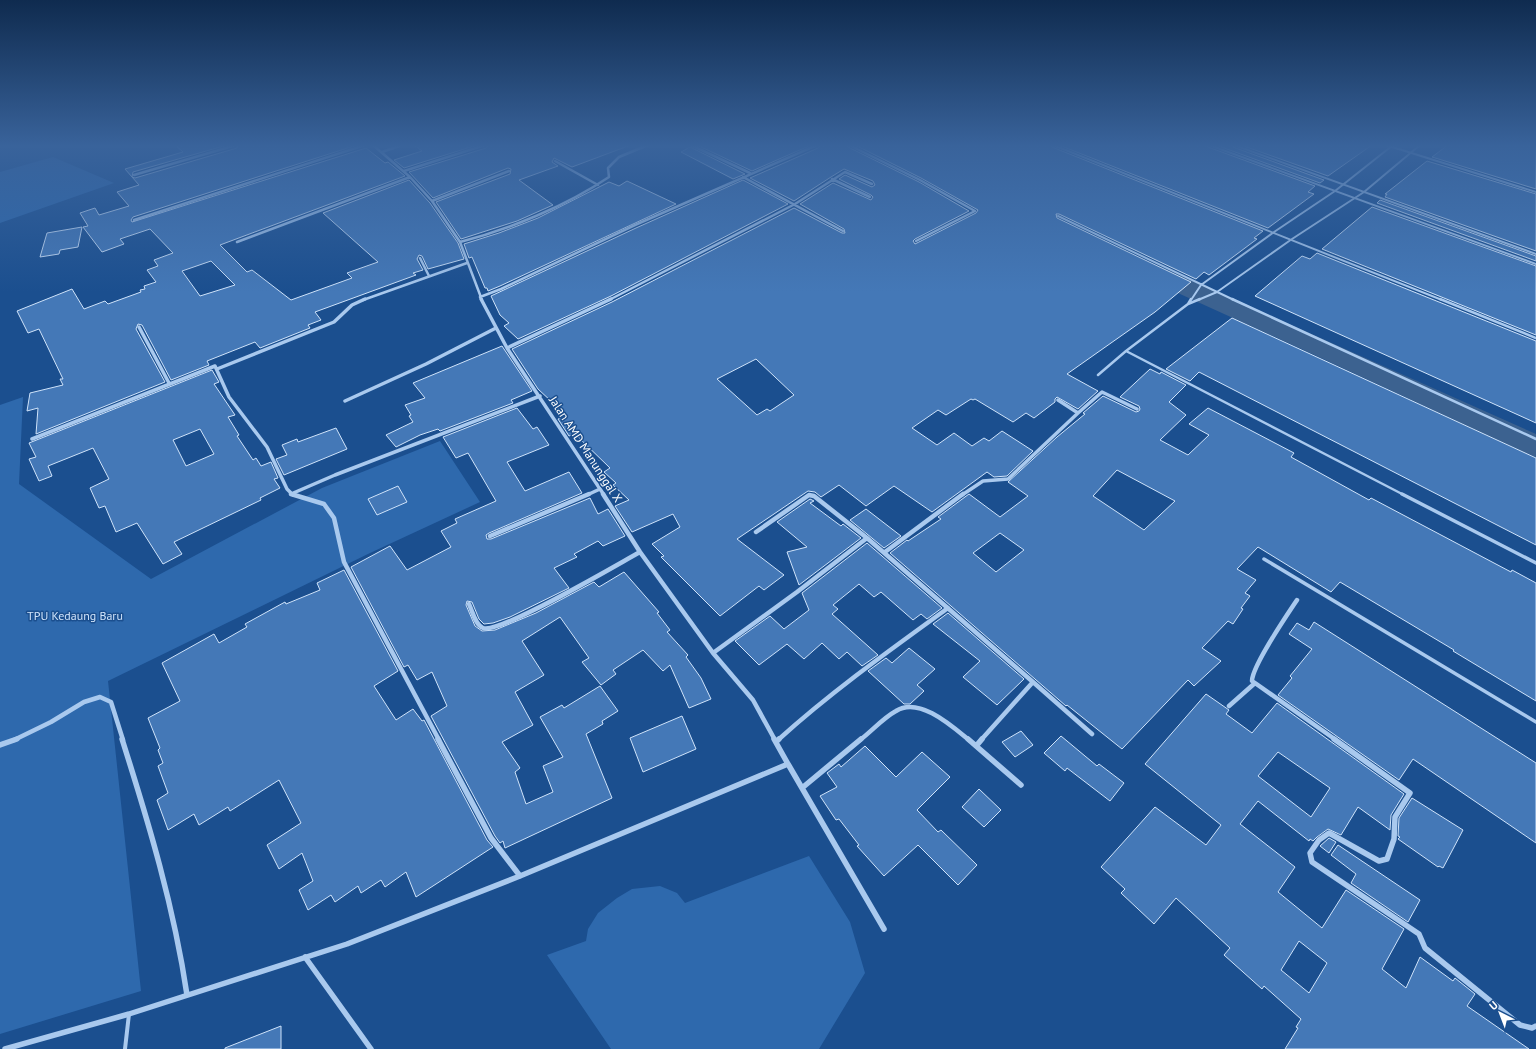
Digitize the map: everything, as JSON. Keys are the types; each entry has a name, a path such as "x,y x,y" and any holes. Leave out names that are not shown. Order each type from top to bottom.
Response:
{"street":[{"path":"134,220 214,194"},
{"path":"237,242 366,194"},
{"name":"Jalan AMD Manunggal X","path":"426,194 460,242 480,297 507,348 540,396 640,552 713,653 753,700 788,764 884,929"},
{"path":"432,201 450,194"},
{"path":"460,242 483,236 542,213 580,194"},
{"path":"480,297 501,290 635,224 704,194"},
{"path":"776,194 842,231"},
{"path":"507,348 615,297 795,204 810,194"},
{"path":"864,194 870,197"},
{"path":"916,240 975,211 945,194"},
{"path":"420,258 429,276"},
{"path":"217,369 334,322 352,305 365,299 467,264"},
{"path":"139,327 169,383"},
{"path":"345,401 426,364 496,328"},
{"path":"32,439 65,428 212,366 217,369 229,397 267,447 282,480 291,494 324,504 334,518 344,562 491,838 520,876"},
{"path":"885,552 952,501 983,481 1008,479 1102,392 1137,409"},
{"path":"291,494 335,475 540,396"},
{"path":"1058,400 1078,413"},
{"path":"490,536 600,489"},
{"path":"756,532 803,498 809,495 814,496 885,552 1092,734"},
{"path":"713,653 867,538"},
{"path":"469,604 479,625 490,629 566,592 640,552"},
{"path":"1297,600 1260,661 1252,677 1252,681 1410,793 1395,817 1394,838 1387,859 1379,861 1329,833 1319,840 1310,853 1312,862 1419,934 1425,948 1520,1025 1532,1028 1536,1026"},
{"path":"776,742 796,724 886,653 948,608"},
{"path":"977,745 1033,682"},
{"path":"1229,706 1255,683"},
{"path":"0,745 16,740 51,722 84,702 100,697 111,702 166,884 179,940 187,995"},
{"path":"802,788 897,710 912,706 927,710 977,745 1022,785"},
{"path":"5,1049 129,1014 347,944 520,876 788,764"},
{"path":"305,957 371,1049"}],"lane":[{"path":"1177,194 1536,338"},
{"path":"1188,304 1201,285 1274,232 1331,194"},
{"path":"1344,194 1536,264"},
{"path":"1098,374 1188,304 1217,292 1292,239 1360,194"},
{"path":"1369,194 1536,254"},
{"path":"1058,216 1201,285 1536,439"},
{"path":"1126,351 1536,563"},
{"path":"1264,558 1311,588 1536,722"},
{"path":"125,1049 129,1014"}],"green space":[{"path":"0,194 83,194 0,223"},
{"name":"TPU Kedaung Baru","path":"23,397 19,484 151,579 322,488 440,441 480,502 370,553 108,681 141,991 0,1034 0,405"},
{"path":"809,856 850,922 865,973 819,1049 611,1049 547,955 586,941 588,929 598,913 617,898 632,889 660,886 677,893 685,903"}],"building":[{"path":"119,194 205,194 133,217 131,220 132,222 221,194 357,194 220,245 247,272 252,270 291,300 352,278 347,273 378,262 323,213 373,194 422,194 430,203 458,243 464,259 428,269 422,256 419,255 417,259 423,270 413,273 416,275 315,312 321,320 308,325 310,328 260,348 255,342 207,361 209,365 171,380 142,325 138,324 136,329 165,382 36,434 38,408 27,411 30,393 63,385 60,379 63,379 39,329 28,333 17,311 72,289 84,309 105,301 108,304 141,292 140,290 145,289 144,286 156,282 147,270 158,266 154,260 173,253 150,229 120,239 124,244 102,252 83,227 88,226 80,213 95,208 99,215 129,206","holes":["211,261 235,285 200,296 182,271"]},
{"path":"429,194 443,194 433,198"},
{"path":"457,194 538,194 553,205 517,221 461,239 436,202"},
{"path":"585,194 655,194 676,204 488,291 487,288 485,288 472,257 469,258 464,244 499,233 538,218"},
{"path":"712,194 769,194 788,204 611,296 518,339 504,326 509,323 500,315 491,296"},
{"path":"781,194 805,194 794,201"},
{"path":"816,194 857,194 871,200 873,197 869,194 940,194 969,211 915,239 913,241 915,244 976,213 978,210 949,194 1170,194 1263,231 1254,238 1257,239 1209,275 1204,272 1196,279 1059,214 1056,214 1057,218 1191,282 1155,312 1067,374 1098,391 1078,409 1057,397 1055,402 1034,418 1026,413 1013,422 975,399 971,399 946,415 938,410 912,428 937,445 954,433 972,446 984,438 989,441 1002,431 1033,451 1007,476 994,477 987,472 932,512 894,486 866,506 839,485 821,497 815,492 808,491 737,539 784,575 764,590 759,586 720,616 661,557 664,556 652,544 680,527 673,514 632,532 615,506 629,500 613,485 616,483 604,472 610,468 575,434 569,436 558,419 567,416 538,389 512,349 612,302 794,208 842,233 845,233 844,229 800,204","holes":["756,359 794,395 770,411 767,409 757,415 717,379"]},
{"path":"1182,194 1314,194 1268,228"},
{"path":"1385,194 1536,194 1536,194 1536,251 1385,197 1387,194"},
{"path":"1380,200 1536,256 1536,261 1377,203"},
{"path":"1372,207 1536,266 1536,335 1322,249"},
{"path":"82,227 78,247 60,250 59,254 40,257 47,233"},
{"path":"1317,253 1536,341 1536,423 1255,296 1302,256 1310,259"},
{"path":"1232,318 1536,458 1536,545 1199,372 1190,381 1166,369"},
{"path":"502,346 532,391 511,400 513,403 440,431 438,429 420,435 396,447 386,435 413,422 405,405 425,398 413,383"},
{"path":"1150,369 1160,374 1161,372 1186,385 1169,402 1186,415 1160,440 1188,455 1209,435 1189,424 1208,408 1294,453 1291,457 1369,500 1371,498 1511,572 1512,570 1536,583 1536,701 1340,582 1331,592 1258,547 1237,569 1256,580 1245,593 1250,596 1241,608 1243,609 1233,624 1228,621 1202,648 1221,661 1194,686 1188,680 1122,749 1067,705 1066,706 890,553 907,540 908,541 941,519 938,517 969,494 1000,517 1028,496 1008,482 1057,437 1085,414 1083,413 1103,396 1136,412 1139,411 1139,406 1120,397","holes":["1117,470 1175,501 1144,530 1093,496","1000,533 1024,550 996,572 973,553"]},
{"path":"212,370 219,382 214,384 235,415 228,417 239,435 237,436 253,460 256,458 261,466 271,462 278,478 274,479 280,488 260,498 261,500 174,542 182,554 163,564 137,523 116,532 105,506 99,508 90,488 109,479 93,448 48,466 52,476 39,481 29,459 36,457 29,443","holes":["200,429 214,454 186,466 173,440"]},
{"path":"517,408 533,429 537,427 549,445 507,462 525,491 569,472 582,493 489,533 486,535 487,539 491,539 590,498 598,514 608,509 625,536 603,546 598,541 574,554 577,557 554,568 569,588 510,617 493,623 484,624 479,619 472,602 467,601 466,605 475,626 482,631 495,630 536,613 594,582 599,587 624,572 659,612 657,613 670,630 667,632 688,655 686,657 701,678 711,699 689,708 670,665 663,671 643,650 613,670 616,674 601,685 582,662 589,658 560,617 522,641 544,675 515,692 533,725 502,742 520,768 515,772 526,804 553,792 543,766 563,757 540,717 562,705 564,708 600,686 618,711 602,721 603,724 586,734 612,798 505,848 503,841 500,843 495,836 431,716 447,706 432,672 417,680 408,665 404,667 351,567 390,546 407,570 451,547 441,531 457,523 455,519 496,501 468,453 456,458 443,437"},
{"path":"336,428 347,449 284,475 276,459 287,455 282,445 297,439 298,442"},
{"path":"398,486 407,502 377,515 368,499"},
{"path":"810,499 814,501 810,503 841,526 843,524 861,538 799,585 787,552 807,547 777,522"},
{"path":"866,509 901,536 884,548 850,520"},
{"path":"867,543 942,608 927,619 921,614 913,620 881,592 874,597 859,584 833,605 838,609 832,614 878,655 862,666 847,652 839,659 822,643 804,659 787,644 759,665 735,641 770,616 784,629 809,610 802,593"},
{"path":"344,570 398,671 374,686 396,720 413,709 422,721 424,720 487,840 493,847 416,897 406,872 385,887 381,880 361,893 358,886 335,902 331,895 308,910 299,890 313,881 302,853 279,869 267,845 301,823 279,780 230,811 228,807 199,825 194,814 168,830 157,800 168,793 158,766 163,763 158,750 160,748 148,718 180,701 162,663 214,634 219,643 247,627 245,624 285,602 286,604 320,590 317,583"},
{"path":"948,613 1024,679 997,705 963,677 980,661 933,624"},
{"path":"1314,622 1536,763 1536,843 1413,759 1399,780 1278,695 1292,678 1290,676 1312,649 1289,634 1297,623 1309,630"},
{"path":"909,648 935,669 917,685 924,691 910,704 904,704 868,671 886,658 892,663"},
{"path":"1206,694 1229,710 1226,714 1252,733 1277,703 1404,794 1391,815 1390,830 1358,807 1341,835 1328,829 1313,841 1310,839 1309,841 1258,801 1240,824 1295,867 1278,892 1322,928 1346,890 1404,929 1382,969 1406,988 1420,957 1453,981 1455,978 1475,994 1467,1006 1529,1049 1285,1049 1298,1028 1296,1027 1301,1019 1264,986 1262,989 1224,955 1230,948 1176,898 1154,924 1121,893 1125,889 1101,867 1155,807 1206,845 1221,825 1145,764","holes":["1278,752 1330,788 1311,817 1258,776","1299,941 1327,963 1309,993 1281,970"]},
{"path":"682,716 696,749 643,772 630,738"},
{"path":"1021,731 1033,745 1015,757 1002,742"},
{"path":"1061,736 1097,766 1099,764 1124,783 1110,801 1067,768 1065,771 1044,753"},
{"path":"865,746 896,777 922,752 950,777 917,810 938,832 941,830 977,865 958,885 918,845 884,876 857,846 859,845 839,819 836,820 820,796 837,787 827,773 839,764 841,767"},
{"path":"979,789 1001,810 984,827 962,807"},
{"path":"1412,798 1463,830 1443,868 1438,867 1398,839 1400,837 1398,836 1399,818"},
{"path":"1329,838 1336,842 1329,853 1320,846"},
{"path":"1338,845 1420,900 1408,922 1351,883 1356,874 1331,855"},
{"path":"281,1026 281,1049 225,1049 225,1048"}],"waterway":[{"path":"1145,269 1536,446"}]}
